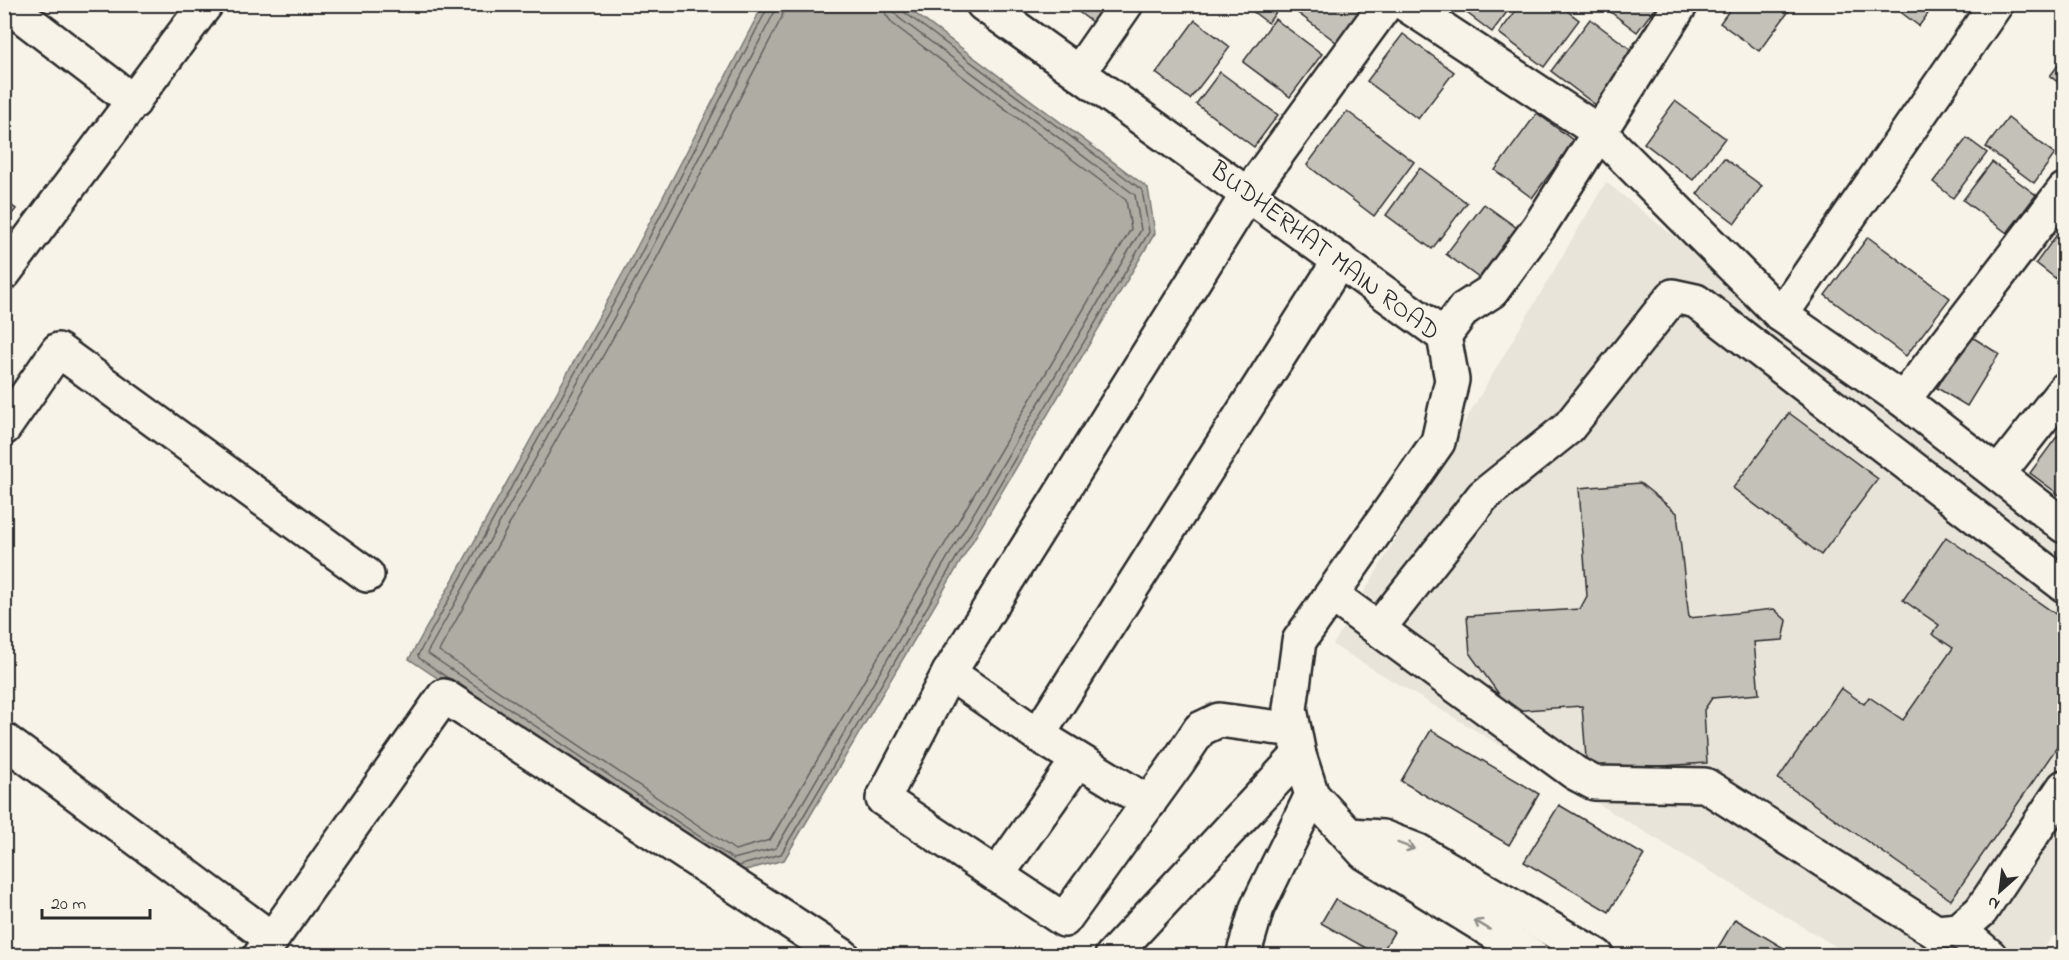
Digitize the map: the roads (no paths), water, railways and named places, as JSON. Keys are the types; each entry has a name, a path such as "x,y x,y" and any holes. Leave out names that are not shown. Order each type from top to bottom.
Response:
{"street":[{"path":"6,4 134,102"},
{"path":"4,273 206,4"},
{"name":"BUDHERHAT MAIN ROAD","path":"983,4 1444,336 1452,380 1438,442 1299,641 1290,709 1296,743 1312,795 1365,854 1532,956"},
{"path":"1078,72 1126,4"},
{"path":"1112,956 1296,743 1219,720 1200,729 1064,920 883,798 949,673 1248,194 1386,4"},
{"path":"1405,4 1599,132 1781,315 1903,400 2064,526"},
{"path":"1444,336 1464,309 1491,291 1539,227 1681,4"},
{"path":"1781,315 1996,4"},
{"path":"1903,400 2064,190"},
{"path":"1038,735 1340,260"},
{"path":"1378,629 1483,496 1568,428 1673,297 1696,301 2064,585"},
{"path":"4,428 58,350 367,575"},
{"path":"1998,474 2064,390"},
{"path":"1332,595 1575,773 1593,783 1705,785 1936,932 1959,930 1981,911 2064,787"},
{"path":"949,673 1038,735 1149,803"},
{"path":"4,740 266,947 444,696 843,956"},
{"path":"997,875 1078,760"},
{"path":"1243,956 1257,908 1312,795"},
{"path":"1349,835 1382,837 1418,850 1597,956"},
{"path":"1959,930 1990,956"}],"water":[{"path":"763,5 904,5 1148,188 1155,233 784,860 730,874 409,659 629,262"}]}
